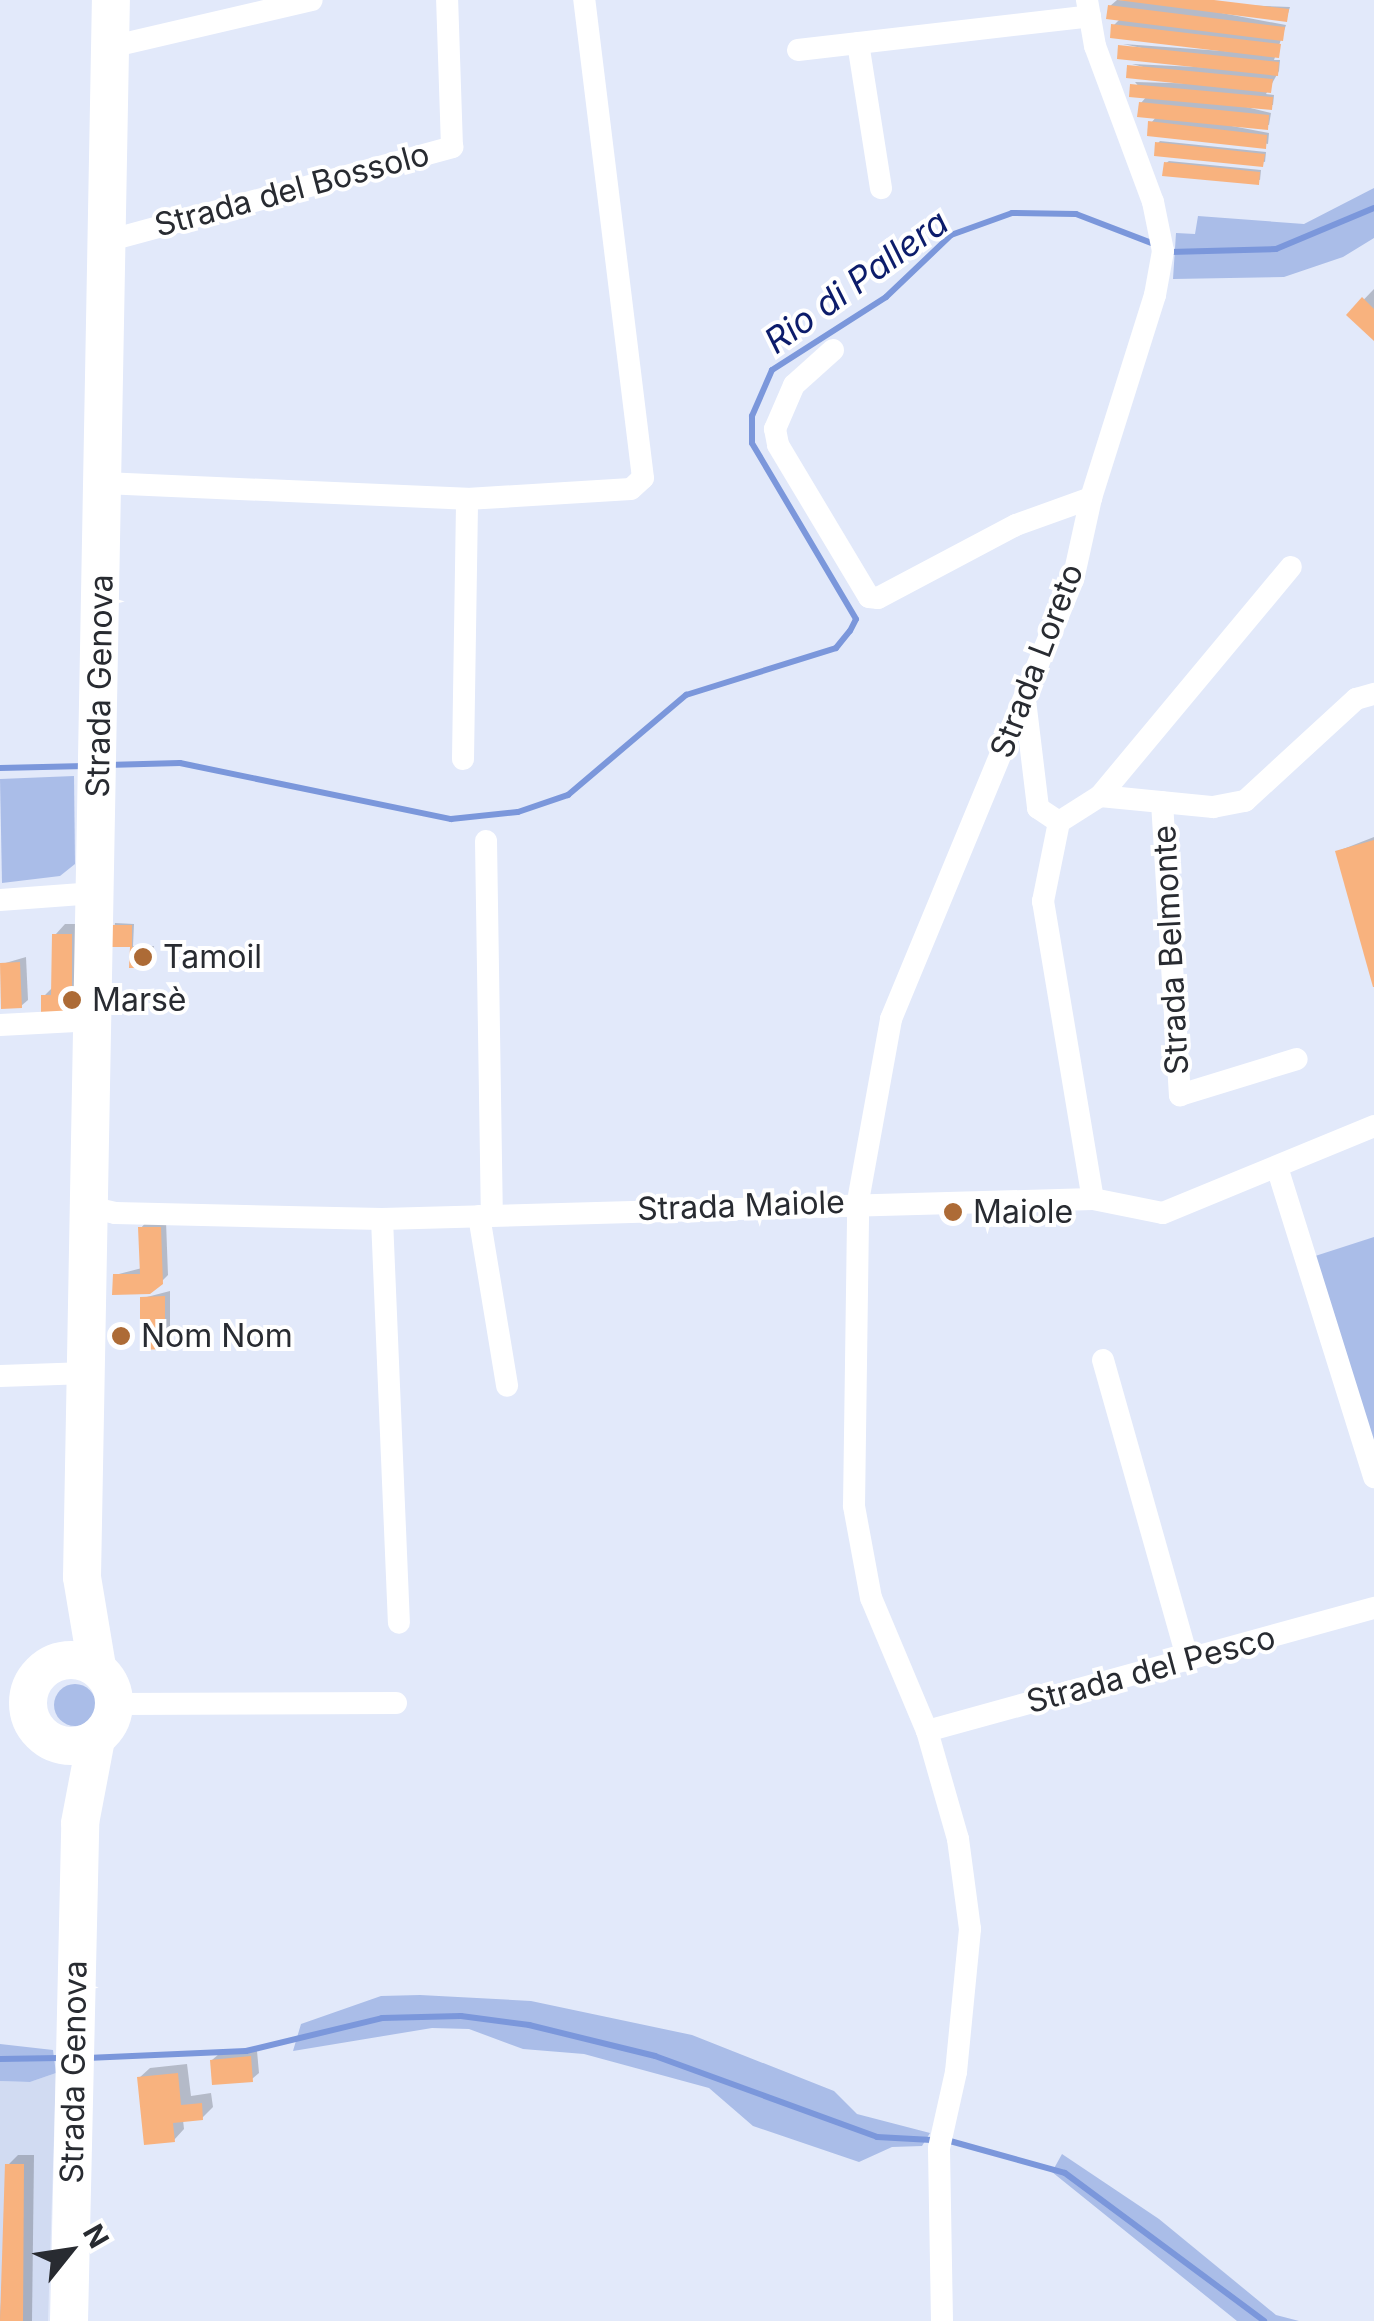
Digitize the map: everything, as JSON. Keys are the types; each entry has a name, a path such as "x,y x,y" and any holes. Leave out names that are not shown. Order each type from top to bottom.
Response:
{"main road":[{"name":"Strada Genova","path":"69,2321 80,1824 96,1739 115,1704 97,1667 82,1577 111,0"},
{"name":"Strada Genova","path":"80,1824 52,1741 35,1727 28,1702 36,1677 53,1664 82,1577"},
{"path":"53,1664 71,1659 97,1667"},
{"path":"52,1741 70,1746 96,1739"}],"street":[{"path":"110,47 312,0"},
{"name":"Strada del Bossolo","path":"106,241 452,147 448,0"},
{"path":"104,484 467,499 632,488 644,478 584,0"},
{"path":"798,50 1088,8"},
{"name":"Strada Loreto","path":"946,2319 940,2140 965,2014 970,1929 958,1838 927,1732 872,1598 854,1506 858,1202 891,1018 1073,580 1091,498 1131,381 1162,251 1088,8"},
{"path":"858,43 880,188"},
{"path":"833,350 794,385 774,429 869,597 878,598 1016,525 1091,498"},
{"path":"463,759 467,499"},
{"path":"1094,1199 1043,901 1058,822 1100,796 1291,567"},
{"path":"1025,694 1038,808 1058,822"},
{"path":"1100,796 1213,807 1246,800 1356,698 1374,694"},
{"name":"Strada Belmonte","path":"1162,802 1180,1095 1296,1060"},
{"path":"486,842 486,1216 507,1386"},
{"path":"0,900 95,893"},
{"path":"0,1024 95,1020"},
{"name":"Strada Maiole","path":"90,1207 115,1214 382,1219 858,1202 1094,1199 1163,1214 1374,1126"},
{"path":"1277,1167 1374,1478"},
{"path":"382,1219 399,1623"},
{"path":"1103,1360 1188,1661"},
{"path":"0,1376 87,1373"},
{"name":"Strada del Pesco","path":"927,1732 1374,1608"},
{"path":"115,1704 396,1703"}],"shaded area":[{"path":"1374,188 1374,238 1343,257 1284,277 1173,279 1176,233 1195,234 1198,216 1304,224"},
{"path":"74,776 75,864 60,876 2,883 0,779"},
{"path":"1374,1237 1374,1465 1309,1258"},
{"path":"75,1684 90,1690 96,1705 90,1720 75,1726 60,1720 54,1705 60,1690"},
{"path":"381,1996 531,2001 692,2035 834,2091 857,2114 930,2133 922,2146 892,2147 859,2162 753,2126 709,2088 584,2054 523,2049 469,2029 432,2028 293,2051 301,2024"},
{"path":"0,2044 53,2050 56,2073 30,2082 0,2081"},
{"path":"56,2073 48,2321 0,2321 0,2081 30,2082"},
{"path":"1062,2154 1159,2219 1276,2315 1299,2321 1237,2321 1052,2172"}],"building":[{"path":"1117,0 1214,0 1289,9 1287,22"},
{"path":"1108,5 1285,27 1283,41 1106,19"},
{"path":"1111,24 1281,44 1279,58 1110,38"},
{"path":"1118,45 1279,62 1278,76 1117,59"},
{"path":"1127,65 1273,79 1271,93 1126,78"},
{"path":"1130,84 1273,97 1272,110 1129,97"},
{"path":"1139,102 1269,115 1268,130 1137,117"},
{"path":"1148,121 1267,135 1266,149 1147,136"},
{"path":"1155,142 1265,154 1263,167 1154,156"},
{"path":"1164,162 1260,172 1259,185 1162,176"},
{"path":"1362,297 1374,309 1374,341 1346,315"},
{"path":"1374,840 1374,987 1373,987 1335,851"},
{"path":"110,925 132,925 132,947 152,948 151,968 129,968 130,947 110,947"},
{"path":"52,934 72,934 72,1013 41,1012 41,995 51,995"},
{"path":"20,962 22,1008 1,1009 0,963"},
{"path":"138,1227 161,1227 163,1284 150,1294 112,1295 113,1274 140,1274"},
{"path":"165,1296 165,1349 140,1350 140,1297"},
{"path":"251,2056 253,2082 212,2085 210,2060"},
{"path":"178,2073 181,2105 202,2103 203,2120 173,2123 175,2142 144,2145 137,2077"},
{"path":"5,2164 24,2164 23,2321 0,2321"}],"waterway":[{"name":"Rio di Pallera","path":"1170,252 1276,249 1374,208"},
{"name":"Rio di Pallera","path":"107,765 180,763 451,819 518,812 568,795 686,695 836,648 856,619 752,443 752,416 772,370 886,297 951,235 1012,213 1076,214 1154,244"},
{"name":"Rio di Pallera","path":"0,768 85,766"},
{"path":"87,2058 246,2051 382,2018 461,2016 529,2025 655,2056 877,2137 950,2141 1065,2173 1264,2321"},
{"path":"0,2059 59,2058"}],"place":[{"name":"Tamoil","path":"143,957"},
{"name":"Marsè","path":"72,1000"},
{"name":"Maiole","path":"953,1212"},
{"name":"Nom Nom","path":"121,1336"}]}
